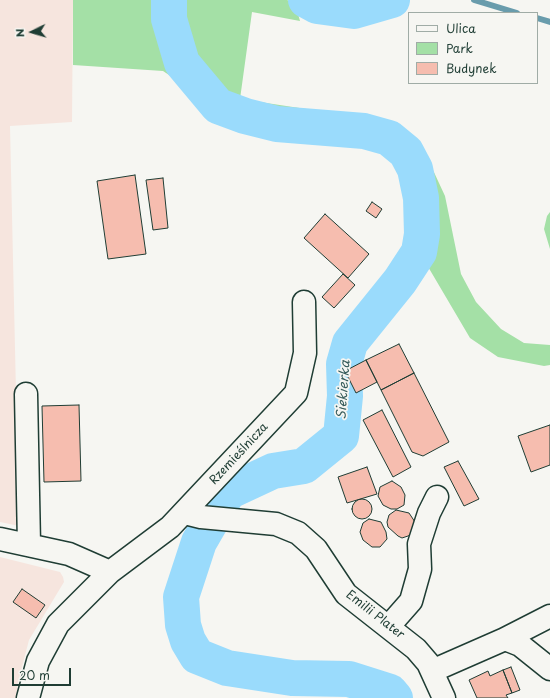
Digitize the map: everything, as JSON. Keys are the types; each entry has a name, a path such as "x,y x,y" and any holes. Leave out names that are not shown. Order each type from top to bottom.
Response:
{"street":[{"name":"Rzemieślnicza","path":"28,698 38,661 58,624 110,572 170,527 193,515 296,393 305,353 304,302"},
{"path":"26,394 29,544"},
{"path":"388,626 411,601 420,569 419,544 429,513 437,497"},
{"name":"Emilii Plater","path":"193,515 276,524 298,533 316,549 346,594 416,649 432,671 444,698"},
{"path":"0,539 29,544 69,554 110,572"},
{"path":"432,671 505,639 550,616"},
{"path":"505,639 520,645 550,669"}],"shaded area":[{"path":"0,0 73,0 72,122 10,126 19,526 0,522"},
{"path":"0,557 60,572 64,582 29,640 18,682 16,698 0,698"}],"green space":[{"path":"73,0 157,0 157,35 178,81 163,71 73,65"},
{"path":"179,0 287,0 295,3 300,21 252,12 240,99 326,112 297,116 255,112 225,101 197,69 186,52"},
{"path":"405,130 426,155 445,196 461,274 476,302 501,329 524,343 550,345 550,365 544,366 498,357 470,338 427,265 432,224 419,156"},
{"path":"550,212 550,249 544,229 547,216"}],"building":[{"path":"135,175 146,254 108,259 97,181"},
{"path":"163,178 168,228 153,230 146,180"},
{"path":"372,202 382,209 376,218 366,211"},
{"path":"325,214 369,254 348,278 304,238"},
{"path":"343,274 355,285 334,308 322,297"},
{"path":"399,344 414,373 381,390 366,360"},
{"path":"366,360 377,382 356,393 345,371"},
{"path":"414,373 449,442 423,456 412,452 381,390"},
{"path":"79,405 81,481 44,482 42,406"},
{"path":"382,410 411,467 393,477 363,420"},
{"path":"550,425 550,465 531,472 518,436"},
{"path":"458,461 479,499 464,506 444,467"},
{"path":"367,467 377,494 347,503 338,477"},
{"path":"392,481 401,487 405,495 404,505 397,509 391,509 383,505 378,496 380,487"},
{"path":"362,499 369,502 372,509 369,516 362,519 355,516 352,509 355,502"},
{"path":"396,510 409,513 415,522 412,534 402,538 388,527 387,522 389,515"},
{"path":"369,519 381,522 386,532 387,539 380,547 372,547 363,540 360,532 363,523"},
{"path":"22,589 45,605 36,618 13,602"},
{"path":"511,667 520,690 512,693 503,670"},
{"path":"503,670 512,693 506,695 508,698 477,698 469,680 488,671 490,676"}],"waterway":[{"name":"Siekierka","path":"169,0 169,19 182,63 218,106 245,116 277,124 364,131 389,138 406,152 415,169 421,198 422,234 419,252 400,281 350,343 344,364 345,396 341,436 304,466 273,471 228,492 199,542 181,597 183,625 188,641 197,656 227,668 292,678 349,679 390,692 395,698"},
{"path":"306,0 317,6 354,11 392,0"},
{"path":"474,0 514,12"},
{"path":"538,18 550,22"}]}
